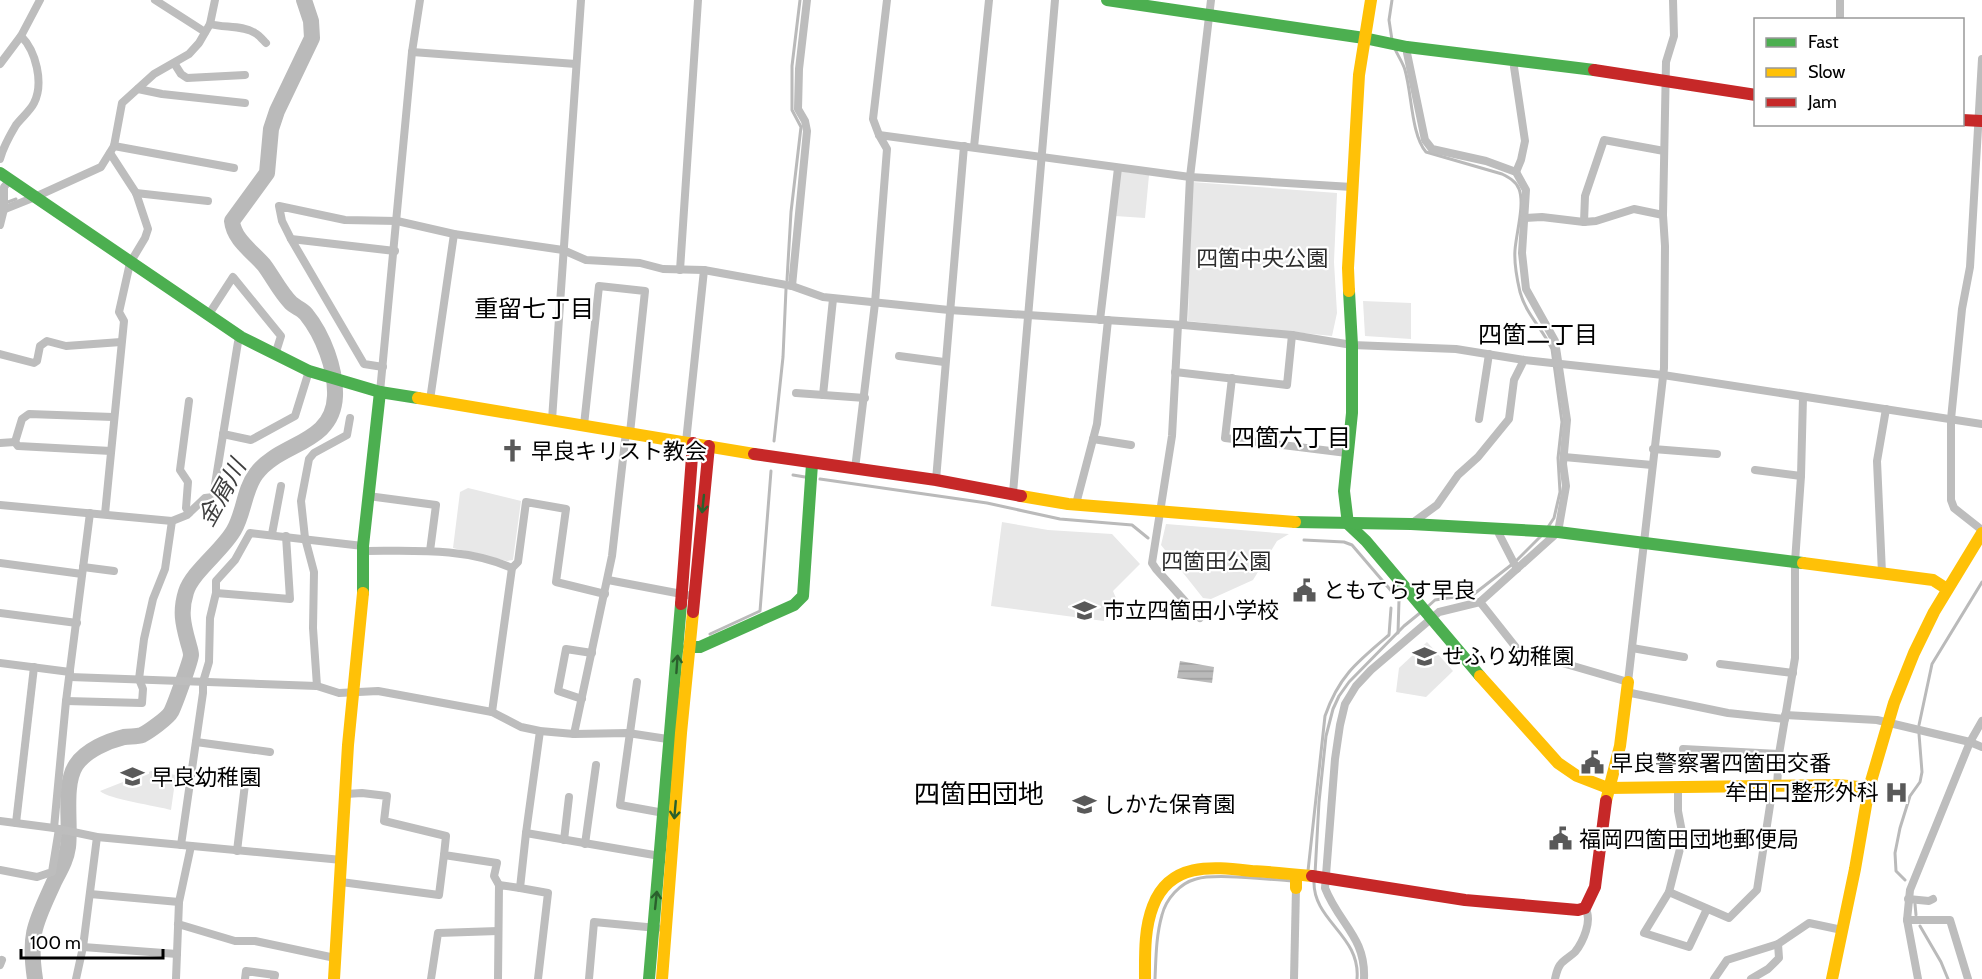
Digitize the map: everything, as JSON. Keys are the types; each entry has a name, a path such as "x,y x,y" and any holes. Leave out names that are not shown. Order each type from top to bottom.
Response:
{"street":[{"path":"0,64 21,36 40,0"},
{"path":"155,0 208,28 247,30 255,33 266,43"},
{"path":"2,210 101,167 112,150 122,103 153,74 189,54 208,28 215,0"},
{"path":"334,979 352,693 363,596 363,548 395,251 412,52 420,0"},
{"path":"552,420 581,0"},
{"path":"680,270 698,0"},
{"path":"792,286 807,131 798,109 807,0"},
{"path":"855,469 875,303 887,149 873,119 887,0"},
{"path":"974,147 989,0"},
{"path":"1013,494 1055,0"},
{"path":"1107,0 1364,38 1403,46 1590,69 1754,95"},
{"path":"1200,618 1152,563 1172,436 1190,177 1211,0"},
{"path":"1371,0 1359,75 1348,268 1352,345 1352,413 1344,490 1348,524 1366,541 1428,617 1565,771 1584,781 1608,788 1854,785 1869,788"},
{"path":"1145,979 1146,942 1155,898 1177,875 1193,869 1210,867 1324,877 1465,900 1578,910 1585,908 1595,886 1608,788 1620,746 1663,375 1666,62 1674,36 1673,0"},
{"path":"1840,0 1840,18"},
{"path":"1,154 16,126 33,105 37,93 37,64 33,52 21,36"},
{"path":"1364,979 1365,962 1359,945 1329,898 1324,877 1335,759 1345,704 1356,686 1371,670 1428,617 1480,602 1556,532 1566,486 1563,457 1566,420 1556,341 1527,289 1522,253 1526,190 1516,172 1432,149 1425,140 1407,53 1403,46"},
{"path":"412,52 576,63"},
{"path":"1832,979 1869,788 1887,723 1914,653 1947,589 1982,532 1954,508 1951,500 1952,419 1962,309 1970,267 1982,59"},
{"path":"1516,61 1514,67 1525,141 1516,172"},
{"path":"174,63 181,74 187,78 244,75"},
{"path":"138,89 162,94 245,103"},
{"path":"1964,120 1980,121"},
{"path":"879,135 1190,177 1352,187"},
{"path":"1584,222 1585,196 1604,140 1664,151"},
{"path":"936,480 944,362 964,146"},
{"path":"112,150 234,168"},
{"path":"105,514 124,321 119,312 130,263 148,229 136,193 112,150"},
{"path":"1076,504 1097,424 1118,168"},
{"path":"0,225 5,177 241,337 309,371 380,393 812,464 936,480 1043,500 1298,522 1411,524 1556,532 1933,580 1947,589"},
{"path":"136,193 208,201"},
{"path":"383,367 364,364 291,239 282,221 279,206 345,220 397,221 454,234 563,250 586,260 640,263 663,269 704,270 792,286 833,299 950,310 1181,325 1292,335 1352,345 1456,349 1524,360 1663,375 1982,424"},
{"path":"1525,218 1542,217 1584,222 1596,221 1634,209 1663,215"},
{"path":"430,400 454,234"},
{"path":"291,239 395,251"},
{"path":"649,979 663,813 689,647 689,443 704,270"},
{"path":"209,314 233,277 281,336 275,355"},
{"path":"574,734 612,556 645,291 599,286 584,425"},
{"path":"823,395 833,299"},
{"path":"1175,372 1287,385 1292,335"},
{"path":"0,505 172,521 189,513 206,498 213,497 238,342 241,337"},
{"path":"0,354 34,363 37,361 40,346 47,341 66,346 121,342"},
{"path":"1479,418 1489,354"},
{"path":"899,356 944,362"},
{"path":"1411,524 1437,505 1458,475 1478,457 1509,419 1514,380 1524,360"},
{"path":"223,434 251,440 295,416 309,371"},
{"path":"1232,378 1225,438 1347,453"},
{"path":"796,393 865,398"},
{"path":"1668,892 1729,918 1757,890 1796,657 1795,562 1801,476 1803,397"},
{"path":"189,401 180,470 188,482 186,508 189,513"},
{"path":"1882,573 1877,461 1886,409"},
{"path":"111,451 18,446 15,441 22,419 29,414 113,417"},
{"path":"317,686 313,628 314,572 304,538 301,501 309,459 314,453 347,435 350,418"},
{"path":"1093,439 1131,445"},
{"path":"0,442 15,441"},
{"path":"662,979 667,929 676,740 688,595 709,446"},
{"path":"1653,449 1717,454"},
{"path":"1563,457 1652,465"},
{"path":"689,647 700,647 794,605 803,596 812,464"},
{"path":"1755,470 1801,476"},
{"path":"272,534 281,486"},
{"path":"368,496 436,505 430,551"},
{"path":"492,712 512,568 518,562 526,502 566,509 556,582 605,594"},
{"path":"0,870 37,877 52,872 58,829 66,701 90,513"},
{"path":"66,701 142,703 143,689 139,679 144,639 153,599 165,569 172,521"},
{"path":"1499,529 1499,534 1517,569"},
{"path":"176,979 179,902 216,581 235,560 250,533 304,538 363,548 458,552 499,562 512,568"},
{"path":"216,594 290,599 286,536"},
{"path":"0,563 82,571 114,571"},
{"path":"608,580 688,595"},
{"path":"1480,602 1518,650 1627,687 1728,713 1877,720 1970,742 1982,747"},
{"path":"0,613 77,623"},
{"path":"1632,648 1684,657"},
{"path":"582,699 558,691 566,649 592,653"},
{"path":"0,663 70,675 317,686 339,693 378,691 492,712 521,727 540,731 574,734 628,733 676,740"},
{"path":"1720,664 1793,673"},
{"path":"16,823 34,668"},
{"path":"637,682 628,733 620,805 663,813"},
{"path":"1918,979 1907,920 1908,899 1913,878 1970,742 1982,721"},
{"path":"520,888 540,731"},
{"path":"196,742 270,752"},
{"path":"1683,749 1779,754"},
{"path":"585,844 596,765"},
{"path":"237,851 245,784"},
{"path":"1678,788 1678,811 1683,837 1668,892 1644,933 1689,947 1707,909"},
{"path":"341,882 439,895 446,836 384,821 387,796 346,794"},
{"path":"564,840 569,796"},
{"path":"0,821 97,837 342,860"},
{"path":"526,833 660,856"},
{"path":"76,979 83,947 97,837"},
{"path":"444,855 497,863 494,876 499,885 498,979"},
{"path":"1294,979 1296,888 1300,875"},
{"path":"499,885 548,893 538,979"},
{"path":"90,894 179,902"},
{"path":"1908,899 1929,902 1933,899"},
{"path":"1555,979 1560,965 1575,952 1588,925 1588,913 1585,908"},
{"path":"1907,920 1950,920 1968,979"},
{"path":"589,979 594,922 667,929"},
{"path":"1714,979 1727,960 1778,944 1809,922 1842,930"},
{"path":"178,924 235,940 255,941 335,958"},
{"path":"431,979 438,933 498,931"},
{"path":"1751,979 1768,969 1779,958 1778,944"},
{"path":"83,947 177,954"},
{"path":"244,979 246,971 275,975 274,979"}],"green space":[{"path":"1119,171 1149,175 1145,218 1115,216"},
{"name":"四箇中央公園","path":"1192,182 1337,193 1334,262 1337,313 1332,336 1188,321"},
{"path":"1363,301 1411,303 1411,339 1365,336"},
{"path":"468,488 521,501 513,560 507,561 453,548 460,492"},
{"path":"1002,522 1048,530 1112,534 1140,564 1113,591 1118,603 1104,615 1104,621 991,606"},
{"name":"四箇田公園","path":"1166,524 1289,534 1277,541 1253,580 1211,599 1203,598 1161,545"},
{"path":"1427,642 1453,671 1426,697 1396,692 1399,668"},
{"path":"151,771 176,775 171,810 122,799 100,791"}],"shaded area":[{"path":"1180,661 1214,667 1212,683 1177,678"}],"waterway":[{"name":"金屑川","path":"35,979 32,950 35,928 67,852 70,783 76,765 85,755 98,747 124,737 142,735 169,715 179,693 191,655 183,611 189,584 234,530 256,474 266,463 315,434 332,412 335,386 331,364 318,332 306,314 287,299 264,265 240,240 232,221 267,173 271,129 277,111 312,38 311,21 304,0"},
{"path":"787,280 791,212 801,127 792,110 792,66 800,0"},
{"path":"1392,0 1389,20 1392,40"},
{"path":"1395,49 1405,70 1417,135 1426,152 1502,174 1518,186 1521,195 1515,266 1520,292 1526,307 1552,349 1562,422 1558,458 1560,492 1554,518 1548,527"},
{"path":"8,202 16,199"},
{"path":"774,441 783,357 786,289"},
{"path":"710,634 760,611 771,471"},
{"path":"793,475 805,477"},
{"path":"820,479 987,503 1060,519 1132,525 1148,538"},
{"path":"1425,609 1435,600 1474,594 1515,562 1542,535"},
{"path":"1304,540 1344,542 1352,545 1399,600 1398,633"},
{"path":"1919,725 1932,664 1982,582"},
{"path":"1308,871 1325,716 1336,690 1350,671 1389,635 1391,608"},
{"path":"1315,874 1326,736 1333,709 1349,682 1404,626 1420,613"},
{"path":"1905,880 1896,871 1895,853 1910,796 1920,782 1922,772 1919,734"},
{"path":"1155,979 1157,939 1162,915 1170,898 1184,884 1205,877 1293,881"},
{"path":"1314,880 1315,894 1320,907 1352,951 1357,979"},
{"path":"1915,904 1916,915"},
{"path":"1920,926 1948,979"}],"traffic: fast":[{"path":"1107,0 1364,38 1407,47 1594,70"},
{"path":"0,173 241,337 309,371 380,392 418,398"},
{"path":"1349,291 1352,413 1344,491 1348,524 1366,541 1480,676"},
{"path":"363,593 363,546 380,392"},
{"path":"689,647 700,647 794,605 803,596 812,464"},
{"path":"1295,522 1411,524 1558,532 1803,563"},
{"path":"649,979 681,604"}],"traffic: slow":[{"path":"1349,291 1348,268 1359,75 1371,0"},
{"path":"418,398 754,454"},
{"path":"1021,496 1068,504 1295,522"},
{"path":"1832,979 1869,788 1894,703 1914,653 1934,612 1982,533"},
{"path":"1803,563 1933,580 1947,589"},
{"path":"334,979 348,745 363,593"},
{"path":"662,979 693,612"},
{"path":"1480,676 1558,763 1577,776 1608,788 1838,785 1869,788"},
{"path":"1606,801 1620,746 1628,682"},
{"path":"1145,979 1146,942 1150,915 1161,891 1170,881 1182,874 1208,868 1312,876"},
{"path":"1296,875 1296,888"}],"traffic: jam":[{"path":"1594,70 1754,95"},
{"path":"1964,120 1982,121"},
{"path":"681,604 693,443"},
{"path":"693,612 709,446"},
{"path":"754,454 936,480 1021,496"},
{"path":"1312,876 1465,900 1578,910 1585,908 1595,887 1606,801"}],"place":[{"name":"早良キリスト教会","path":"513,451"},
{"name":"ともてらす早良","path":"1305,590"},
{"name":"市立四箇田小学校","path":"1085,610"},
{"name":"せふり幼稚園","path":"1424,656"},
{"name":"早良警察署四箇田交番","path":"1593,763"},
{"name":"早良幼稚園","path":"133,777"},
{"name":"牟田口整形外科","path":"1897,792"},
{"name":"しかた保育園","path":"1085,804"},
{"name":"福岡四箇田団地郵便局","path":"1561,839"}],"district":[{"name":"重留七丁目","path":"534,309"},
{"name":"四箇二丁目","path":"1538,335"},
{"name":"四箇六丁目","path":"1291,438"},
{"name":"四箇田団地","path":"979,794"}]}
